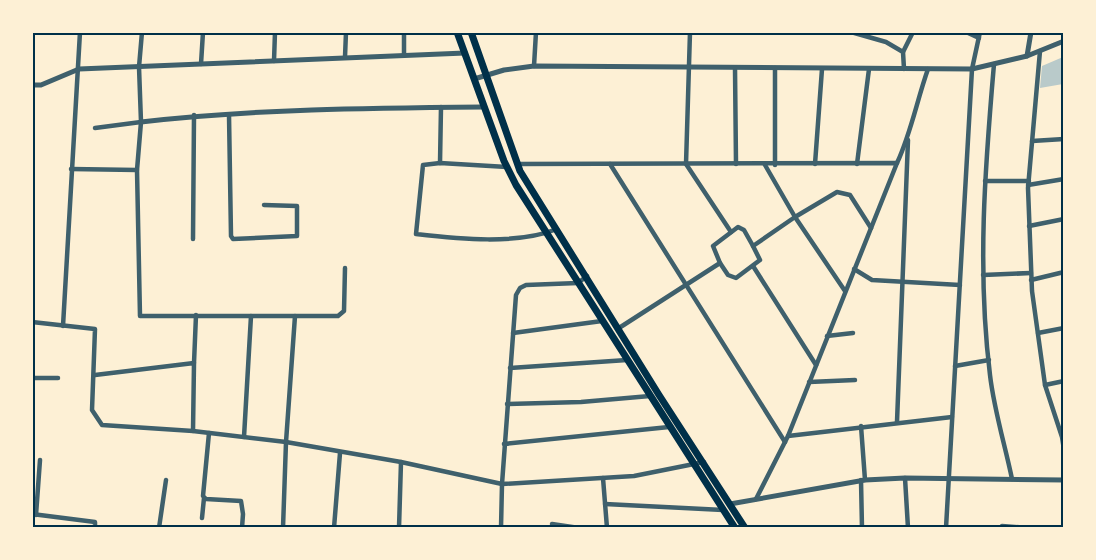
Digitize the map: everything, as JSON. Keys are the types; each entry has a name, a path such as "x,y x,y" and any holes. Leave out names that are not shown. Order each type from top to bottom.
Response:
{"main road":[{"path":"457,32 507,167 602,321 735,528"},
{"path":"471,32 518,164 659,395 745,528"}],"street":[{"path":"63,326 80,32"},
{"path":"142,32 139,67 141,122 137,170 140,316 338,316 344,311 345,268"},
{"path":"201,64 203,32"},
{"path":"274,61 275,32"},
{"path":"345,57 346,32"},
{"path":"404,32 404,55"},
{"path":"534,66 536,32"},
{"path":"690,32 686,164 731,232"},
{"path":"852,32 886,42 903,52"},
{"path":"904,69 903,52 913,32"},
{"path":"946,528 972,69 980,35 966,32"},
{"path":"1027,56 1030,32"},
{"path":"474,79 486,74 534,66 972,69 1027,56 1064,41"},
{"path":"1040,51 1028,183 1031,280 1045,385 1063,437 1064,450"},
{"path":"32,85 41,85 79,69 465,53"},
{"path":"994,64 985,181 983,275 990,376 1012,479"},
{"path":"735,68 736,164"},
{"path":"775,68 775,165"},
{"path":"815,164 822,69"},
{"path":"857,164 869,69"},
{"path":"897,422 908,140 914,111 928,69"},
{"path":"440,164 441,107"},
{"path":"94,128 194,116 484,107"},
{"path":"228,115 231,236 233,239 297,236 297,206 264,205"},
{"path":"193,239 194,116"},
{"path":"1032,141 1064,139"},
{"path":"756,499 788,436 870,228 908,140"},
{"path":"507,167 426,163 421,168 416,234 532,238 557,230"},
{"path":"518,164 775,165 897,163"},
{"path":"610,164 685,286 785,442"},
{"path":"765,165 795,217 845,291"},
{"path":"71,170 137,170"},
{"path":"985,181 1028,183 1064,179"},
{"path":"753,246 795,217 837,192 850,195 870,228"},
{"path":"1029,226 1064,219"},
{"path":"741,227 760,260 736,278 731,278 720,263 712,246 731,232 741,227"},
{"path":"619,328 720,263"},
{"path":"753,266 816,365"},
{"path":"854,269 872,280 960,285"},
{"path":"1031,280 1064,272"},
{"path":"983,275 1031,273"},
{"path":"501,528 504,444 516,295 520,288 526,285 578,282 587,276"},
{"path":"193,430 196,316"},
{"path":"244,437 251,316"},
{"path":"283,528 286,442 295,316"},
{"path":"513,333 602,321"},
{"path":"32,322 96,329 92,410 102,425 193,430 286,442 340,453 400,462 502,484 634,476 704,462"},
{"path":"1038,333 1064,328"},
{"path":"827,336 853,332"},
{"path":"510,368 557,367 627,360"},
{"path":"955,366 989,360"},
{"path":"95,375 194,363"},
{"path":"32,378 58,378"},
{"path":"809,382 855,380"},
{"path":"1045,385 1064,382"},
{"path":"507,404 581,402 650,396"},
{"path":"788,436 952,417"},
{"path":"862,426 862,528"},
{"path":"504,444 669,427"},
{"path":"202,518 204,498 202,495 209,433"},
{"path":"334,528 340,453"},
{"path":"40,460 34,515 95,522 95,528"},
{"path":"399,528 400,462"},
{"path":"603,478 607,528"},
{"path":"905,478 908,528"},
{"path":"730,504 863,480 948,478 1064,480"},
{"path":"159,528 166,480"},
{"path":"204,498 241,502 243,514 242,528"},
{"path":"605,504 723,510"},
{"path":"552,524 580,528"},
{"path":"1002,526 1030,528"}],"shaded area":[{"path":"1063,57 1063,84 1040,88 1042,66"}]}
